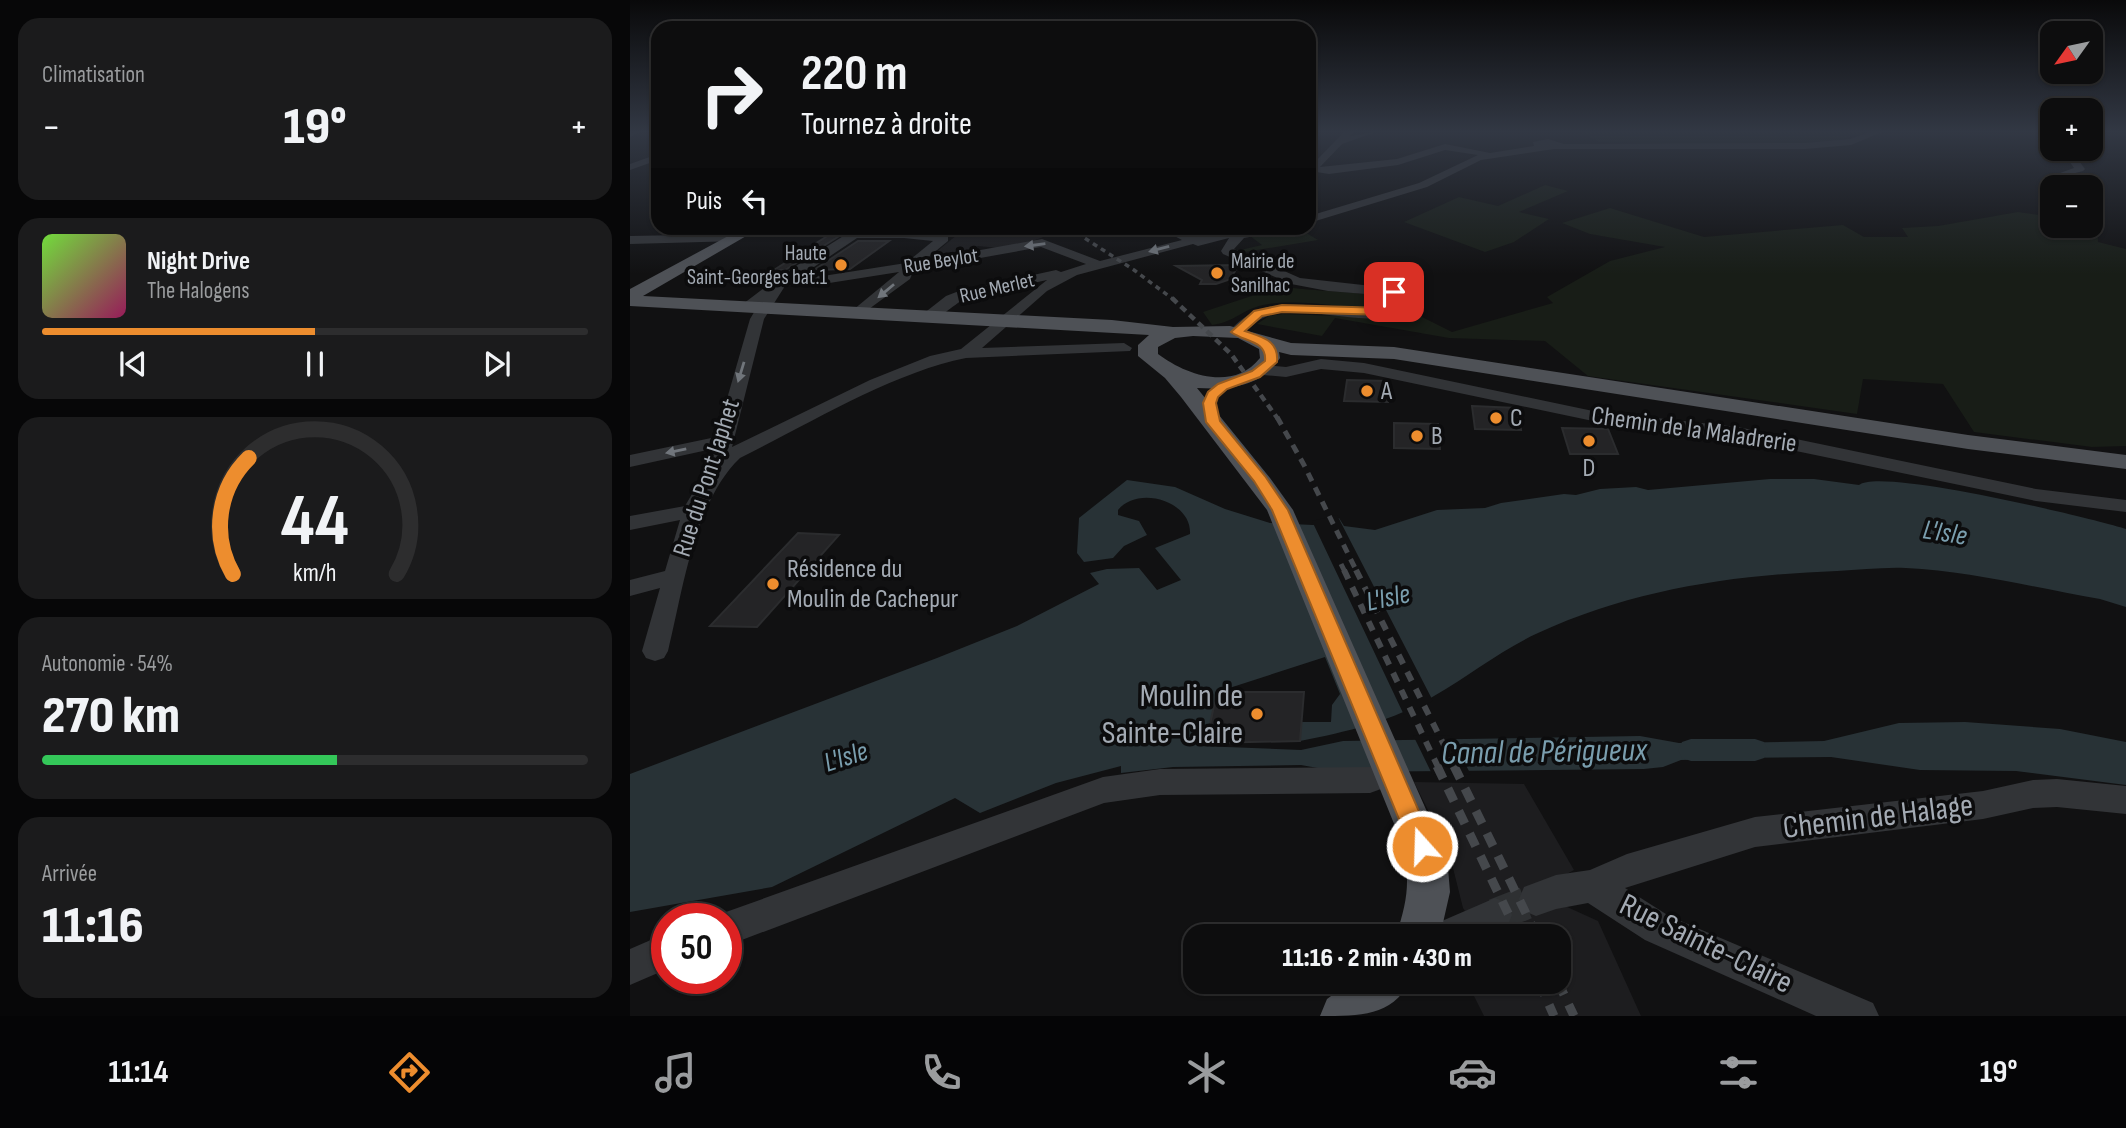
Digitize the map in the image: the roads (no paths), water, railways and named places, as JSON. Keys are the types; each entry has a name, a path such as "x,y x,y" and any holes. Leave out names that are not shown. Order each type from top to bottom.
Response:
{"main road":[{"path":"631,298 740,235"},
{"path":"631,298 755,308 1112,326 1171,332 1237,332 1267,358"},
{"path":"1112,326 1140,337 1148,345 1148,356 1175,378 1213,422 1260,479 1280,510 1415,824 1429,869 1431,891 1421,924"},
{"path":"1148,345 1171,332"},
{"path":"1213,422 1210,399 1267,358 1362,350 1446,360 1968,442 2126,462"},
{"path":"1175,378 1197,383 1229,383"},
{"path":"1344,1016 1372,994"}],"street":[{"path":"1316,218 1415,187 1431,179"},
{"path":"630,239 651,232"},
{"path":"755,308 780,283 852,235"},
{"path":"858,313 905,276 910,267 944,238 908,235"},
{"path":"1182,235 1296,281 1328,287 1394,292 1405,302 1397,310 1373,313 1268,310 1251,317 1237,332"},
{"path":"967,353 1042,288 1072,272 1218,235"},
{"path":"1232,235 1240,236"},
{"path":"1227,251 1233,239 1245,235"},
{"path":"630,239 734,238"},
{"name":"Rue Beylot","path":"780,283 823,280 910,267 1042,243 1099,265"},
{"name":"Rue Merlet","path":"928,317 951,299 964,294 1072,272"},
{"name":"Rue du Pont Japhet","path":"655,651 694,511 716,470 757,319 755,308"},
{"path":"716,470 733,454 876,384 936,359 967,353 1124,348"},
{"name":"Chemin de la Maladrerie","path":"1267,358 1286,373 1321,364 1364,368 1593,416 1738,433 2036,495 2126,506"},
{"path":"630,461 722,442"},
{"path":"630,523 694,511"},
{"path":"630,588 676,576"},
{"path":"742,923 1103,790 1160,782 1370,780"},
{"name":"Chemin de Halage","path":"1536,899 1556,892 1592,886 1713,842 1755,832 1983,805 2034,794 2057,793 2126,800"},
{"name":"Rue Sainte-Claire","path":"1592,886 1657,928 1860,1016"},
{"path":"1474,924 1495,915"},
{"path":"630,967 651,958"}],"water":[{"name":"L'Isle","path":"1770,479 1814,479 1859,485 1875,481 1943,488 2032,505 2126,529 2126,607 2100,599 2003,580 1906,568 1760,576 1685,587 1611,605 1574,618 1524,640 1419,705 1386,719 1300,741 1301,722 1331,722 1332,705 1340,694 1325,657 1217,692 1206,743 1200,746 1301,750 1343,741 1640,736 1679,743 1712,743 1718,759 1681,760 1663,767 1644,769 1340,772 1301,765 1173,767 1121,773 1121,766 1056,783 980,813 955,798 772,887 681,903 651,903 651,908 630,912 630,774 1017,626 1099,584 1090,573 1107,569 1139,568 1157,590 1181,580 1155,548 1190,534 1188,522 1173,505 1162,500 1138,499 1127,502 1118,510 1118,515 1139,521 1147,535 1124,546 1113,558 1084,562 1077,553 1079,518 1127,480 1175,487 1225,509 1270,523 1313,525 1339,518 1344,526 1375,530 1437,510 1485,508 1501,503 1564,494 1576,495 1600,489 1636,487 1648,490"},
{"path":"1965,722 2060,729 2126,742 2126,785 2016,771 1920,770 1831,757 1732,758 1726,743 1824,741 1899,723"}],"waterway":[{"name":"Canal de Périgueux","path":"1691,750 1755,750"}],"tunnel":[{"path":"1495,915 1536,899"}],"railway":[{"path":"1080,235 1174,300"},
{"path":"1172,298 1231,354 1278,419"},
{"path":"1277,417 1357,571"},
{"path":"1341,564 1344,570"},
{"path":"1344,570 1438,767"},
{"path":"1357,571 1455,767"},
{"path":"1437,766 1513,924"},
{"path":"1454,766 1531,924"},
{"path":"1544,994 1554,1016"},
{"path":"1564,994 1574,1016"}],"place":[{"name":"Haute Saint-Georges bat.1","path":"841,265"},
{"name":"Mairie de Sanilhac","path":"1217,273"},
{"name":"A","path":"1367,391"},
{"name":"C","path":"1496,418"},
{"name":"B","path":"1417,436"},
{"name":"D","path":"1589,441"},
{"name":"Résidence du Moulin de Cachepur","path":"773,584"},
{"name":"Moulin de Sainte-Claire","path":"1257,714"}]}
